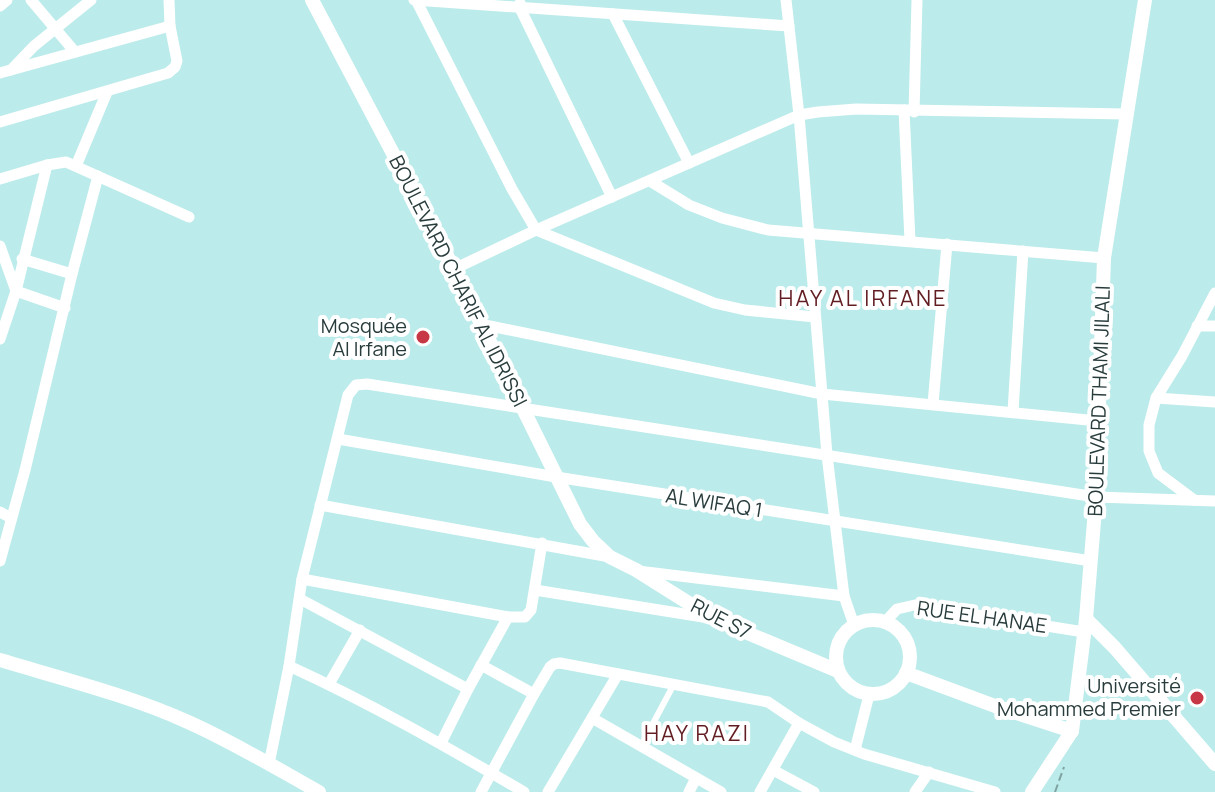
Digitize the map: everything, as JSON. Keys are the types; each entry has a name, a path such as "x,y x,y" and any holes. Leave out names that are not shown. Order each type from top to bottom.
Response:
{"street":[{"path":"0,6 7,0"},
{"path":"31,0 75,52"},
{"path":"6,72 91,0"},
{"path":"0,122 168,73 177,61 169,0"},
{"name":"BOULEVARD CHARIF AL IDRISSI","path":"312,0 454,269 580,524 610,557"},
{"path":"789,26 520,4 415,0 536,230 714,303 745,310 815,317"},
{"path":"786,0 799,115 834,522 844,596 854,625"},
{"path":"910,241 909,111 917,0"},
{"name":"BOULEVARD THAMI JILALI","path":"1032,792 1072,731 1096,497 1104,258 1145,0"},
{"path":"520,4 612,197"},
{"path":"613,14 689,163"},
{"path":"6,72 170,26"},
{"path":"76,166 107,92"},
{"path":"454,269 799,115 856,109 1126,114"},
{"path":"0,179 66,162 189,217"},
{"path":"0,339 16,291 47,165"},
{"path":"0,561 6,515 25,470 98,176"},
{"path":"650,181 689,205 722,218 768,230 1104,258"},
{"path":"933,404 947,244"},
{"path":"1013,411 1023,251"},
{"path":"1,254 16,291 65,308"},
{"path":"22,259 72,274"},
{"path":"1194,500 1158,473 1152,463 1148,436 1156,398 1215,293"},
{"path":"480,324 822,394 1098,421"},
{"path":"1197,326 1215,326"},
{"path":"269,764 289,666 302,579 348,395 356,385 367,384 1096,497 1215,501"},
{"path":"1156,398 1215,402"},
{"name":"AL WIFAQ 1","path":"338,439 556,477 1091,561"},
{"path":"320,505 610,557"},
{"path":"302,579 508,617 525,617 531,610 542,543"},
{"name":"RUE S7","path":"610,557 714,619 838,671"},
{"path":"636,570 844,596"},
{"path":"535,590 714,619"},
{"path":"300,599 468,689"},
{"name":"RUE EL HANAE","path":"885,622 897,609 915,605 1085,626"},
{"path":"441,743 508,617"},
{"path":"875,620 885,622 904,638 909,649 909,662 899,683 889,690 869,695 844,681 838,671 836,650 846,632 854,625 875,620"},
{"path":"1085,626 1103,634 1215,764"},
{"path":"329,684 360,630"},
{"path":"0,660 140,702 216,735 319,792"},
{"path":"481,792 534,694 554,664 560,663 768,702 834,742 995,792"},
{"path":"481,665 534,694"},
{"path":"289,666 441,743 524,792"},
{"path":"906,673 1072,731"},
{"path":"548,792 618,674"},
{"path":"855,750 869,695"},
{"path":"592,718 721,792"},
{"path":"760,792 799,723"},
{"path":"773,770 814,792"},
{"path":"915,792 929,772"},
{"path":"689,792 696,778"}],"lane":[{"path":"641,746 674,684"}],"place":[{"name":"Mosquée Al Irfane","path":"423,337"},
{"name":"Université Mohammed Premier","path":"1197,698"}],"district":[{"name":"HAY AL IRFANE","path":"863,298"},
{"name":"HAY RAZI","path":"697,733"}]}
